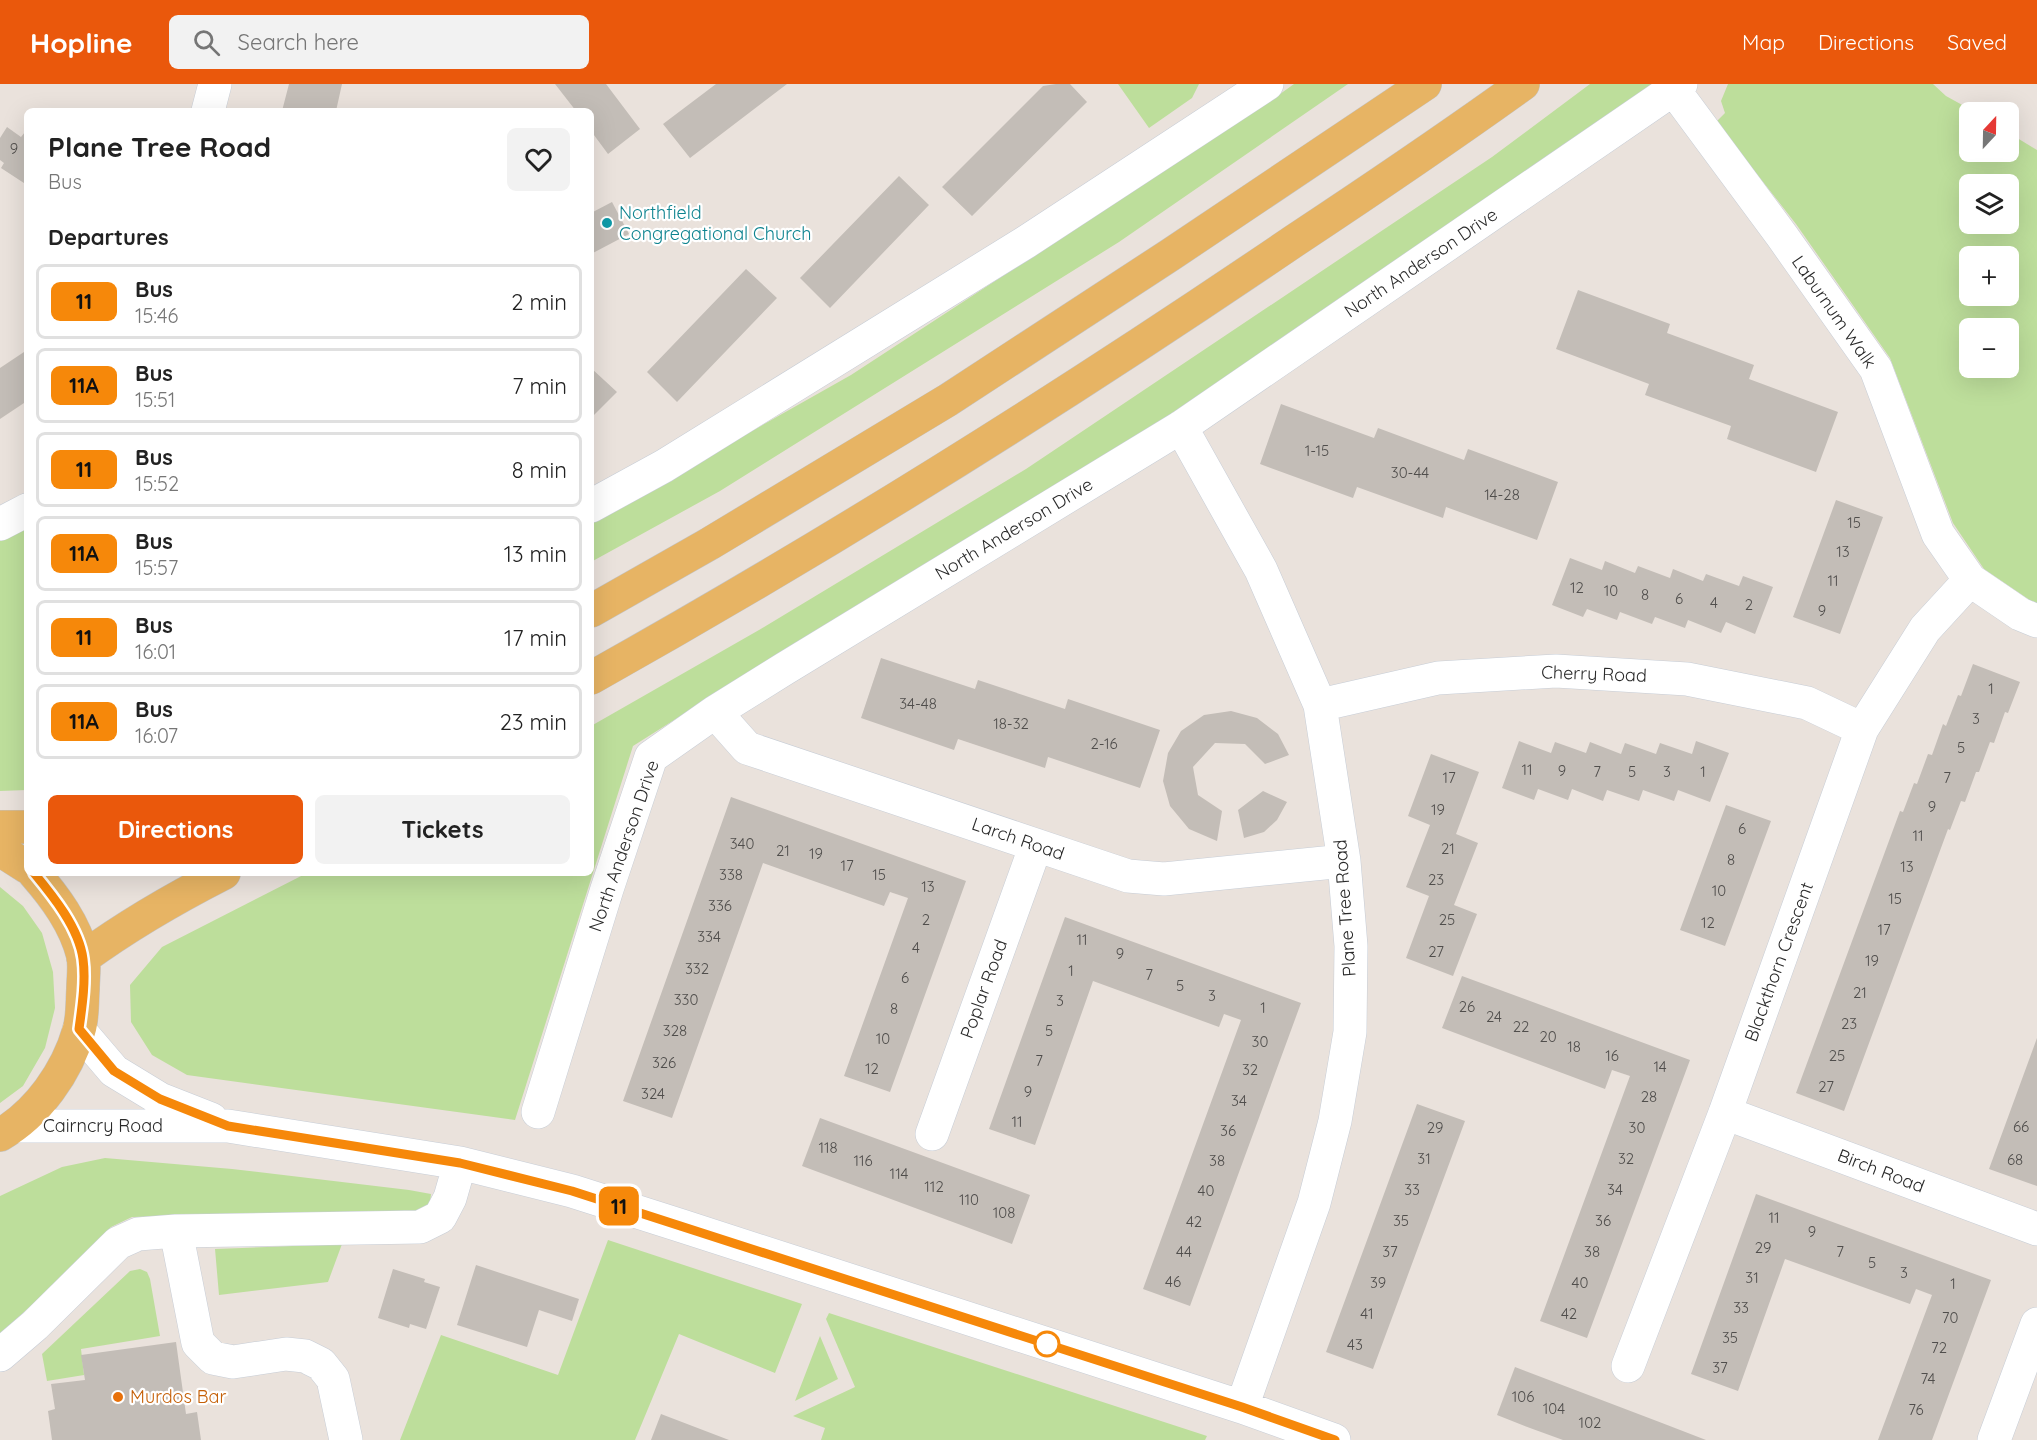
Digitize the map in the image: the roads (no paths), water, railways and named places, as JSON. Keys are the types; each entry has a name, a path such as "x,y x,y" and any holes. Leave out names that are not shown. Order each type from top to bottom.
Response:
{"main road":[{"path":"594,609 723,536 948,400 1425,84"},
{"path":"594,676 739,594 1021,422 1214,296 1523,84"},
{"path":"0,827 24,827"},
{"path":"0,850 24,865"},
{"path":"7,1131 47,1094 67,1059 79,1029 82,1007 83,958 71,924 53,895 37,876"},
{"path":"83,958 121,930 218,876"}],"street":[{"path":"209,108 215,84"},
{"path":"594,504 664,466 1016,248 1260,86"},
{"name":"North Anderson Drive","path":"538,1112 607,889 651,757 715,712 1181,427 1678,87"},
{"name":"Laburnum Walk","path":"1678,87 1876,369 1938,534 1970,580 2020,614 2037,621"},
{"name":"Plane Tree Road","path":"1181,427 1261,570 1320,705 1344,861 1351,946 1350,1032 1335,1121 1314,1203 1242,1407"},
{"path":"0,524 24,512"},
{"name":"Blackthorn Crescent","path":"1628,1366 1725,1113 1862,729 1925,629 1970,580"},
{"name":"Cherry Road","path":"1320,705 1438,678 1556,670 1687,679 1807,703 1862,729"},
{"name":"Larch Road","path":"715,712 747,748 1128,876 1164,879 1344,861"},
{"name":"Poplar Road","path":"932,1134 1036,845"},
{"name":"Cairncry Road","path":"79,1029 114,1071 160,1099 228,1126"},
{"name":"Birch Road","path":"1725,1113 2037,1230"},
{"name":"Cairncry Road","path":"7,1131 228,1126 460,1163 551,1185 671,1222 1242,1407 1335,1440"},
{"path":"0,1355 35,1325 118,1243 138,1234 176,1231 420,1227 440,1217 450,1198 460,1163"},
{"path":"176,1231 198,1342 213,1358 233,1362 286,1354 305,1356 321,1364 333,1379 346,1440"},
{"path":"1994,1440 2037,1324"}],"place":[{"name":"Northfield Congregational Church","path":"607,223"},
{"name":"Murdos Bar","path":"118,1397"}]}
